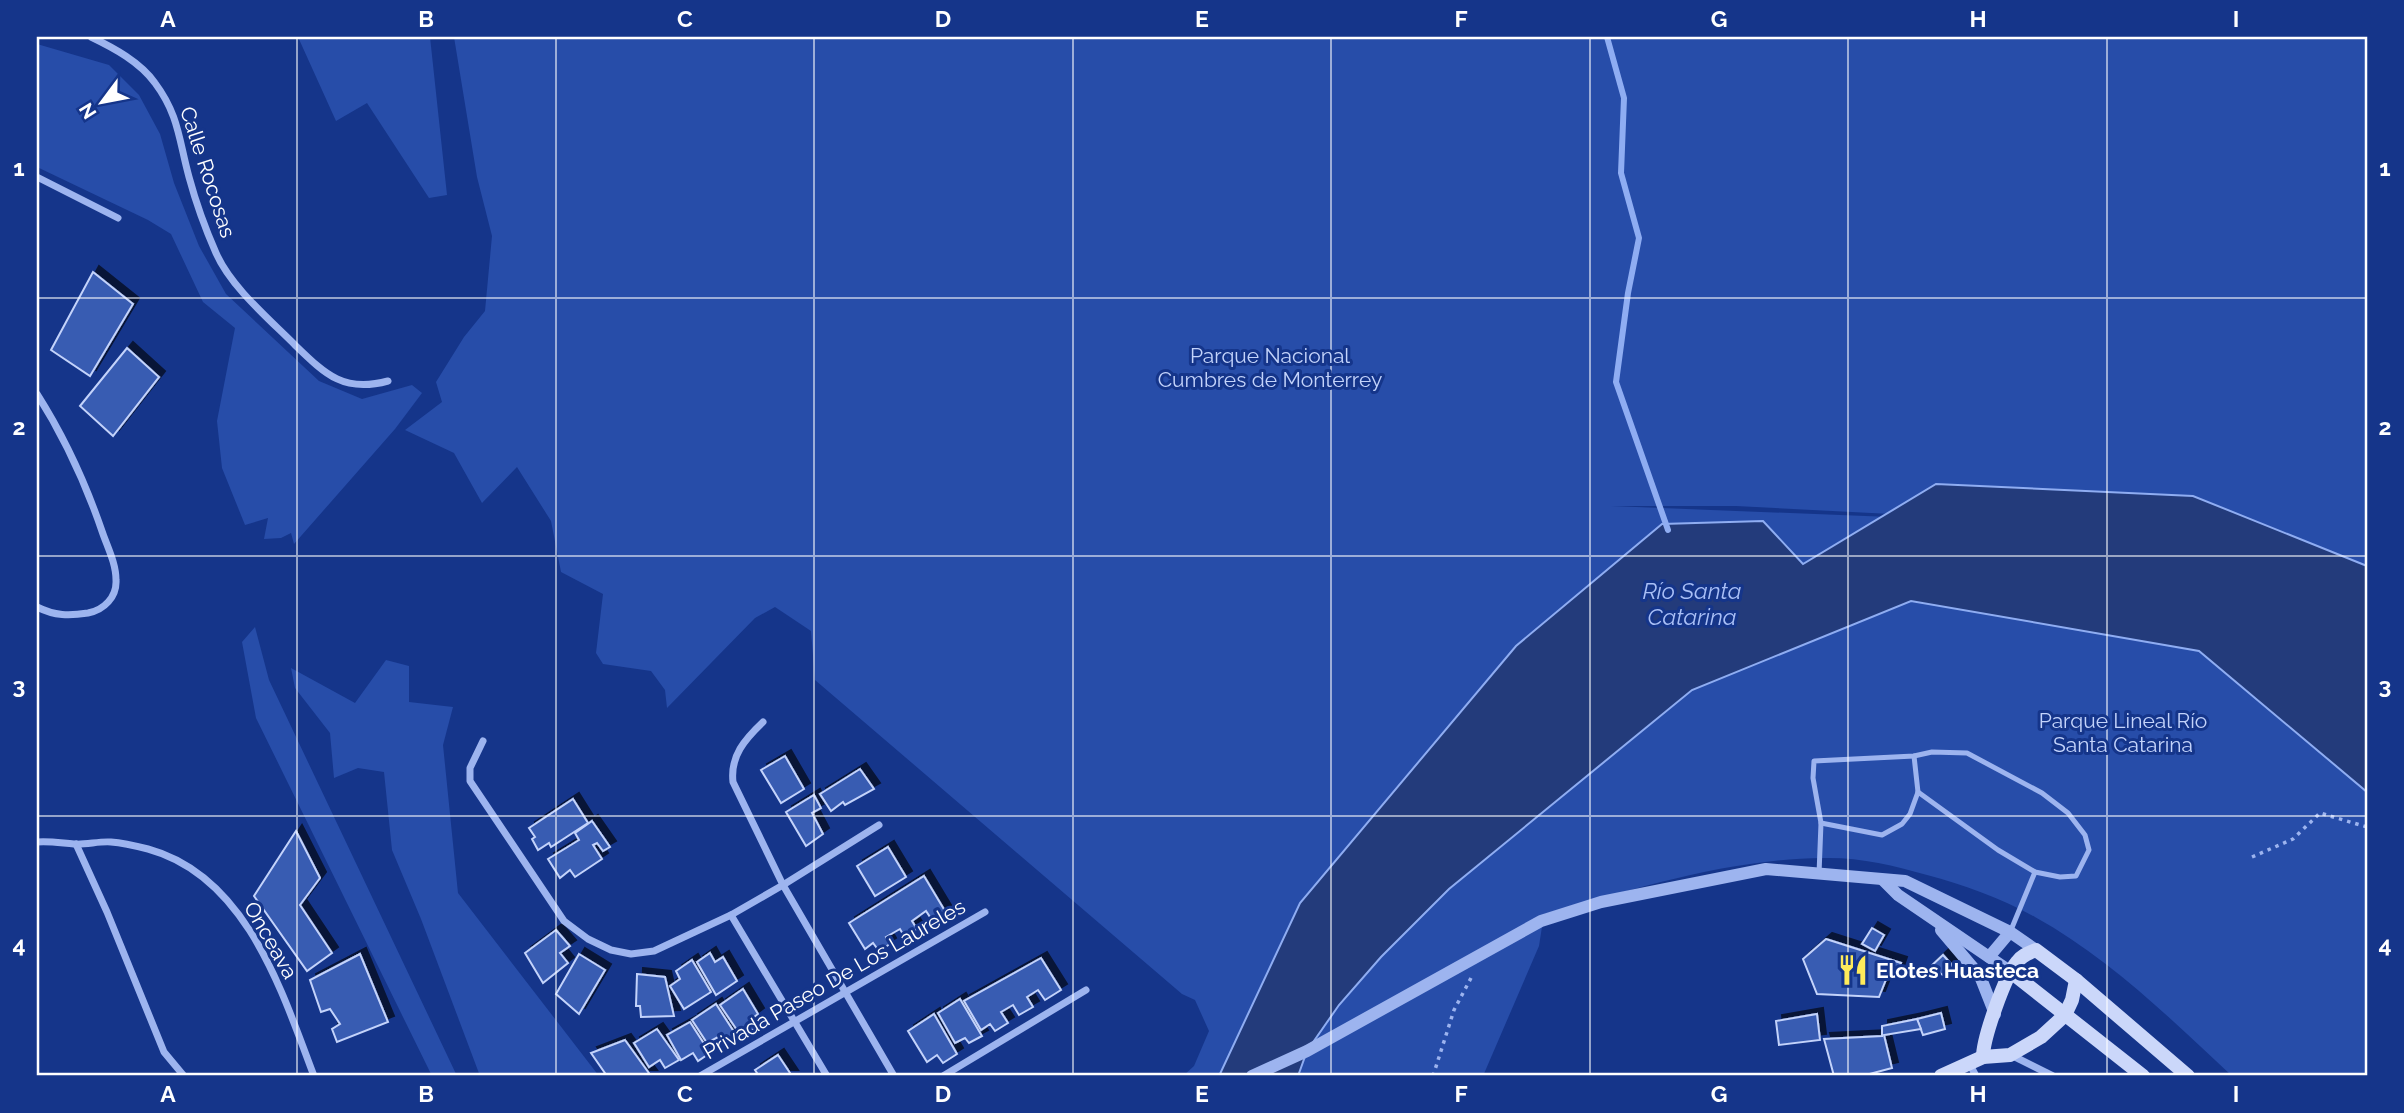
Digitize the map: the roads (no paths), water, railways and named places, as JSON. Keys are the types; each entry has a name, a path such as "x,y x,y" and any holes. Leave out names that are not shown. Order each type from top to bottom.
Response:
{"main road":[{"path":"1976,1059 2011,972 2026,953 2036,950 2076,980 2188,1076"},
{"path":"2011,972 2143,1076"},
{"path":"1941,1076 1976,1059 2010,1055 2041,1037 2065,1015 2072,1000 2076,980"}],"street":[{"name":"Calle Rocosas","path":"91,37 114,48 140,67 155,82 172,110 180,130 188,175 212,244 240,289 310,360 332,376 351,385 368,386 388,381"},
{"path":"37,177 118,218"},
{"path":"37,394 79,469 113,561 117,582 112,597 95,611 70,616 50,613 37,607"},
{"path":"762,722 747,737 736,754 733,782 783,885 894,1076"},
{"path":"483,741 470,768 472,786 564,920 588,939 611,950 631,954 654,951 731,915 879,825"},
{"name":"Onceava","path":"37,842 110,842 149,850 174,860 216,890 235,908 260,947 279,984 314,1076"},
{"path":"76,844 164,1052 184,1076"},
{"path":"1252,1076 1307,1051 1541,921 1601,902 1766,869 1905,881 2010,932 2036,950"},
{"path":"1883,880 1898,895 2011,972"},
{"path":"1921,909 1980,976 1995,1014"},
{"name":"Privada Paseo De Los Laureles","path":"700,1076 985,912"},
{"path":"731,915 827,1076"},
{"path":"1989,957 2010,932"},
{"path":"943,1076 1086,990"},
{"path":"2010,1055 2053,1076"},
{"path":"1976,1059 1976,1076"}],"lane":[{"path":"1819,874 1821,823 1813,778 1814,761 1914,757 1932,752 1967,753 2042,793 2068,813 2085,835 2090,850 2076,876 2060,877 2035,872 1998,850 1919,792"},
{"path":"1821,823 1882,835 1902,824 1910,814 1919,792 1914,757"},
{"path":"2010,932 2035,872"}],"water":[{"name":"Río Santa Catarina","path":"1936,484 2193,496 2367,566 2367,792 2199,651 1911,601 1692,690 1449,889 1381,957 1339,1005 1307,1051 1298,1076 1219,1076 1300,903 1516,646 1662,524 1763,521 1803,564"}],"waterway":[{"path":"1607,37 1624,98 1621,173 1639,238 1628,293 1616,382 1668,530"}],"place":[{"name":"Elotes Huasteca","path":"1853,970"}],"park label":[{"name":"Parque Nacional Cumbres de Monterrey","path":"1270,367"},
{"name":"Parque Lineal Río Santa Catarina","path":"2123,732"}]}
